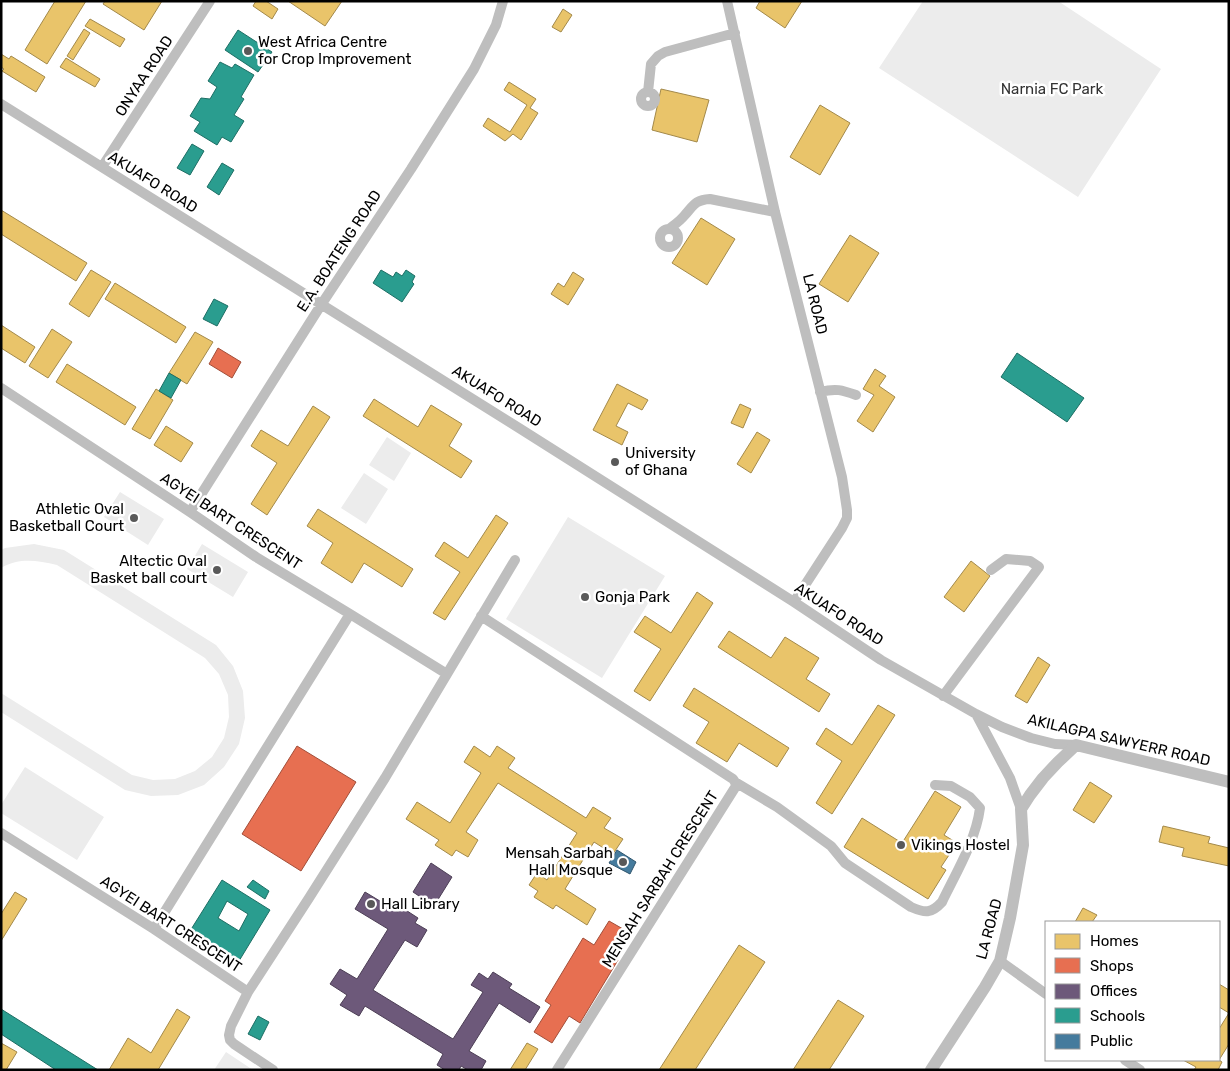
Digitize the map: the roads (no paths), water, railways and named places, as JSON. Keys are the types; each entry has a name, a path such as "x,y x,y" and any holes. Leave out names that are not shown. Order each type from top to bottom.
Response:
{"street":[{"name":"ONYAA ROAD","path":"102,167 210,1"},
{"name":"E.A. BOATENG ROAD","path":"190,512 474,68 496,26 503,1"},
{"name":"LA ROAD","path":"727,1 776,212 842,477 847,510 847,518 842,528 794,602"},
{"path":"648,92 651,64 658,56 664,52 735,33"},
{"name":"AKUAFO ROAD","path":"1,104 519,428 794,602 881,660 976,714"},
{"path":"669,229 700,199 710,199 776,212"},
{"name":"AGYEI BART CRESCENT","path":"1,388 256,557 448,674"},
{"path":"820,392 833,389 856,395"},
{"path":"943,696 1039,567 1030,561 1006,558 992,570"},
{"path":"274,1070 230,1040 231,1026 248,992 360,818 448,674 514,560"},
{"path":"154,929 350,614"},
{"name":"MENSAH SARBAH CRESCENT","path":"482,616 732,779 736,786 556,1070"},
{"name":"LA ROAD","path":"931,1070 1000,961 1024,845 1021,809 1010,778 976,714"},
{"name":"AKILAGPA SAWYERR ROAD","path":"976,714 1002,727 1031,738 1055,744 1076,745 1229,782"},
{"path":"1021,809 1043,778 1076,745"},
{"path":"735,782 793,818 831,846 845,863 911,907 923,912 937,908 942,902 967,849 978,821 980,808 970,797 951,786 935,785"},
{"name":"AGYEI BART CRESCENT","path":"1,833 154,929 248,992"},
{"path":"1000,961 1045,993"},
{"path":"1126,1061 1140,1070"}],"place":[{"name":"West Africa Centre for Crop Improvement","path":"248,51"},
{"name":"University of Ghana","path":"615,462"},
{"name":"Athletic Oval Basketball Court","path":"134,518"},
{"name":"Altectic Oval Basket ball court","path":"217,570"},
{"name":"Gonja Park","path":"585,597"},
{"name":"Vikings Hostel","path":"901,845"},
{"name":"Mensah Sarbah Hall Mosque","path":"623,862"},
{"name":"Hall Library","path":"371,904"}],"park label":[{"name":"Narnia FC Park","path":"1052,89"}]}
